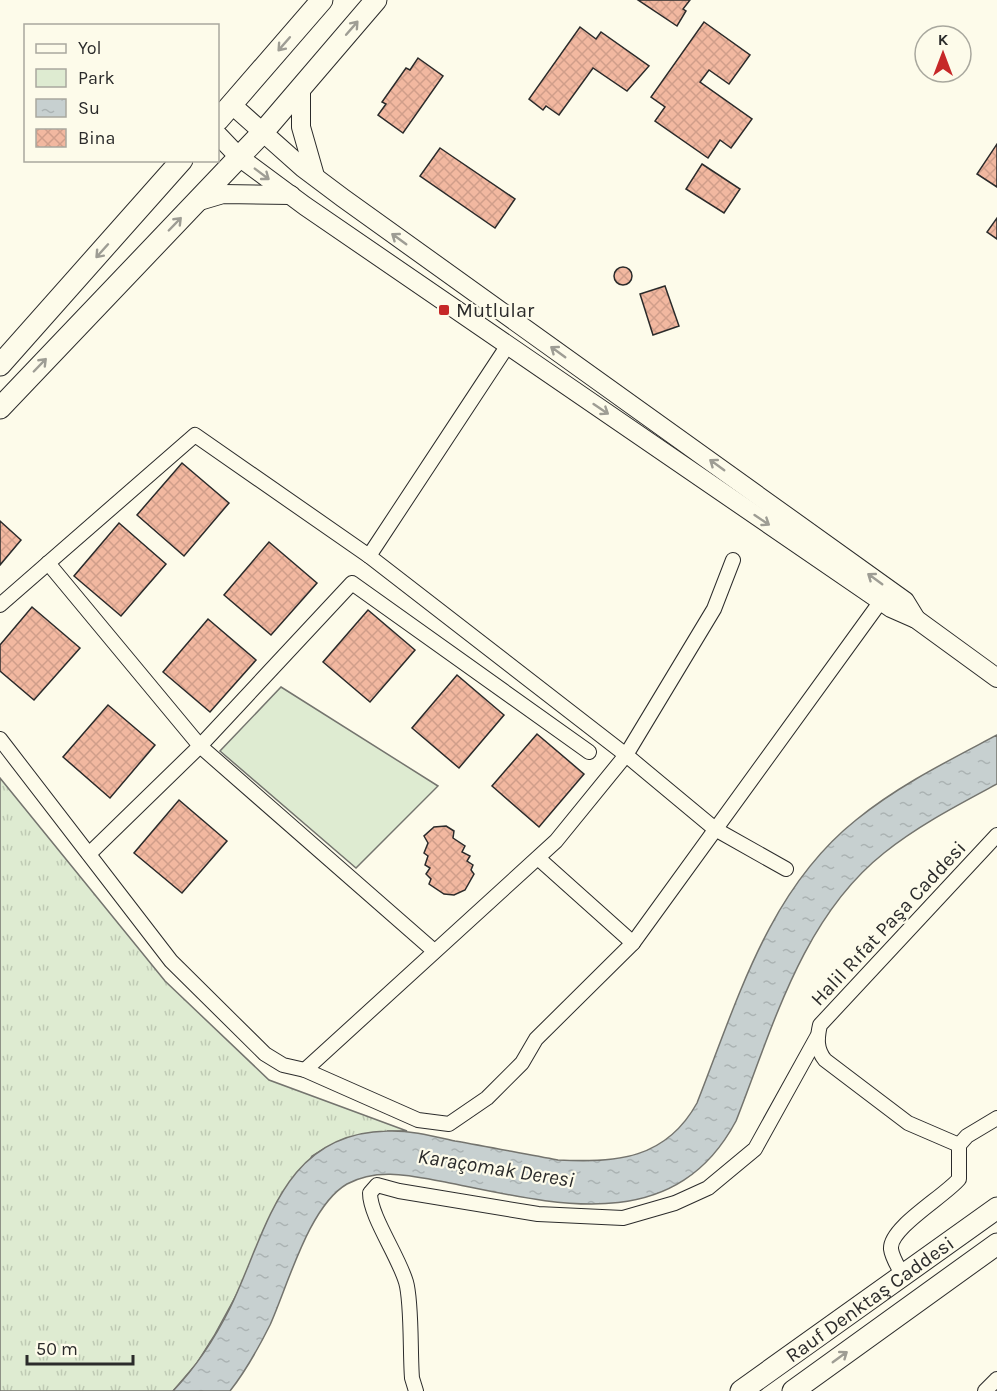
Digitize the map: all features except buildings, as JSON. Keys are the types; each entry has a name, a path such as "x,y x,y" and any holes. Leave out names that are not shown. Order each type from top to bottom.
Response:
{"main road":[{"path":"322,0 224,112 263,132 315,176 905,601 916,619"},
{"path":"0,408 263,132 376,0"},
{"path":"301,87 301,127 315,176"},
{"path":"219,136 239,157 291,195 880,601 916,619 997,678"},
{"path":"0,365 180,162"},
{"path":"196,202 223,194 291,195"},
{"name":"Rauf Denktaş Caddesi","path":"741,1391 997,1208"},
{"name":"Rauf Denktaş Caddesi","path":"793,1391 997,1244"}],"street":[{"path":"369,556 508,345"},
{"path":"0,605 195,435 369,556 626,755 715,829 786,869"},
{"path":"305,1070 433,950 556,841 626,755 714,609 733,560"},
{"path":"48,563 200,746 433,950"},
{"path":"89,854 200,746 352,583 590,752"},
{"path":"0,739 179,969 265,1054 283,1065 305,1070 418,1120 448,1124 487,1098 522,1063 536,1039 633,943 880,601"},
{"name":"Halil Rıfat Paşa Caddesi","path":"959,1145 908,1123 825,1060 819,1052 817,1037 820,1025 997,835"},
{"path":"538,858 633,943"},
{"path":"416,1391 411,1378 406,1284 388,1238 370,1206 370,1193 377,1185 399,1191 538,1214 623,1218 675,1203 708,1188 755,1149 817,1037"},
{"path":"903,1276 891,1250 893,1239 900,1228 949,1191 959,1179 959,1145 967,1136 997,1118"},
{"path":"985,1391 997,1379"}],"green space":[{"path":"281,687 438,786 356,868 220,751"},
{"path":"0,778 165,981 269,1080 407,1131 369,1133 346,1139 312,1156 214,1336 197,1363 173,1391 0,1391"}],"water":[{"name":"Karaçomak Deresi","path":"997,735 997,784 939,816 897,843 856,879 831,909 793,976 736,1121 710,1158 679,1183 644,1198 607,1204 567,1203 526,1198 395,1174 359,1179 347,1184 321,1210 301,1248 270,1325 252,1359 230,1391 173,1391 197,1362 224,1319 268,1219 283,1192 300,1168 323,1149 351,1136 396,1131 558,1160 580,1161 620,1158 638,1154 670,1136 685,1122 697,1103 758,950 800,880 826,848 872,807 924,774"}],"place":[{"name":"Mutlular","path":"444,310"}]}
